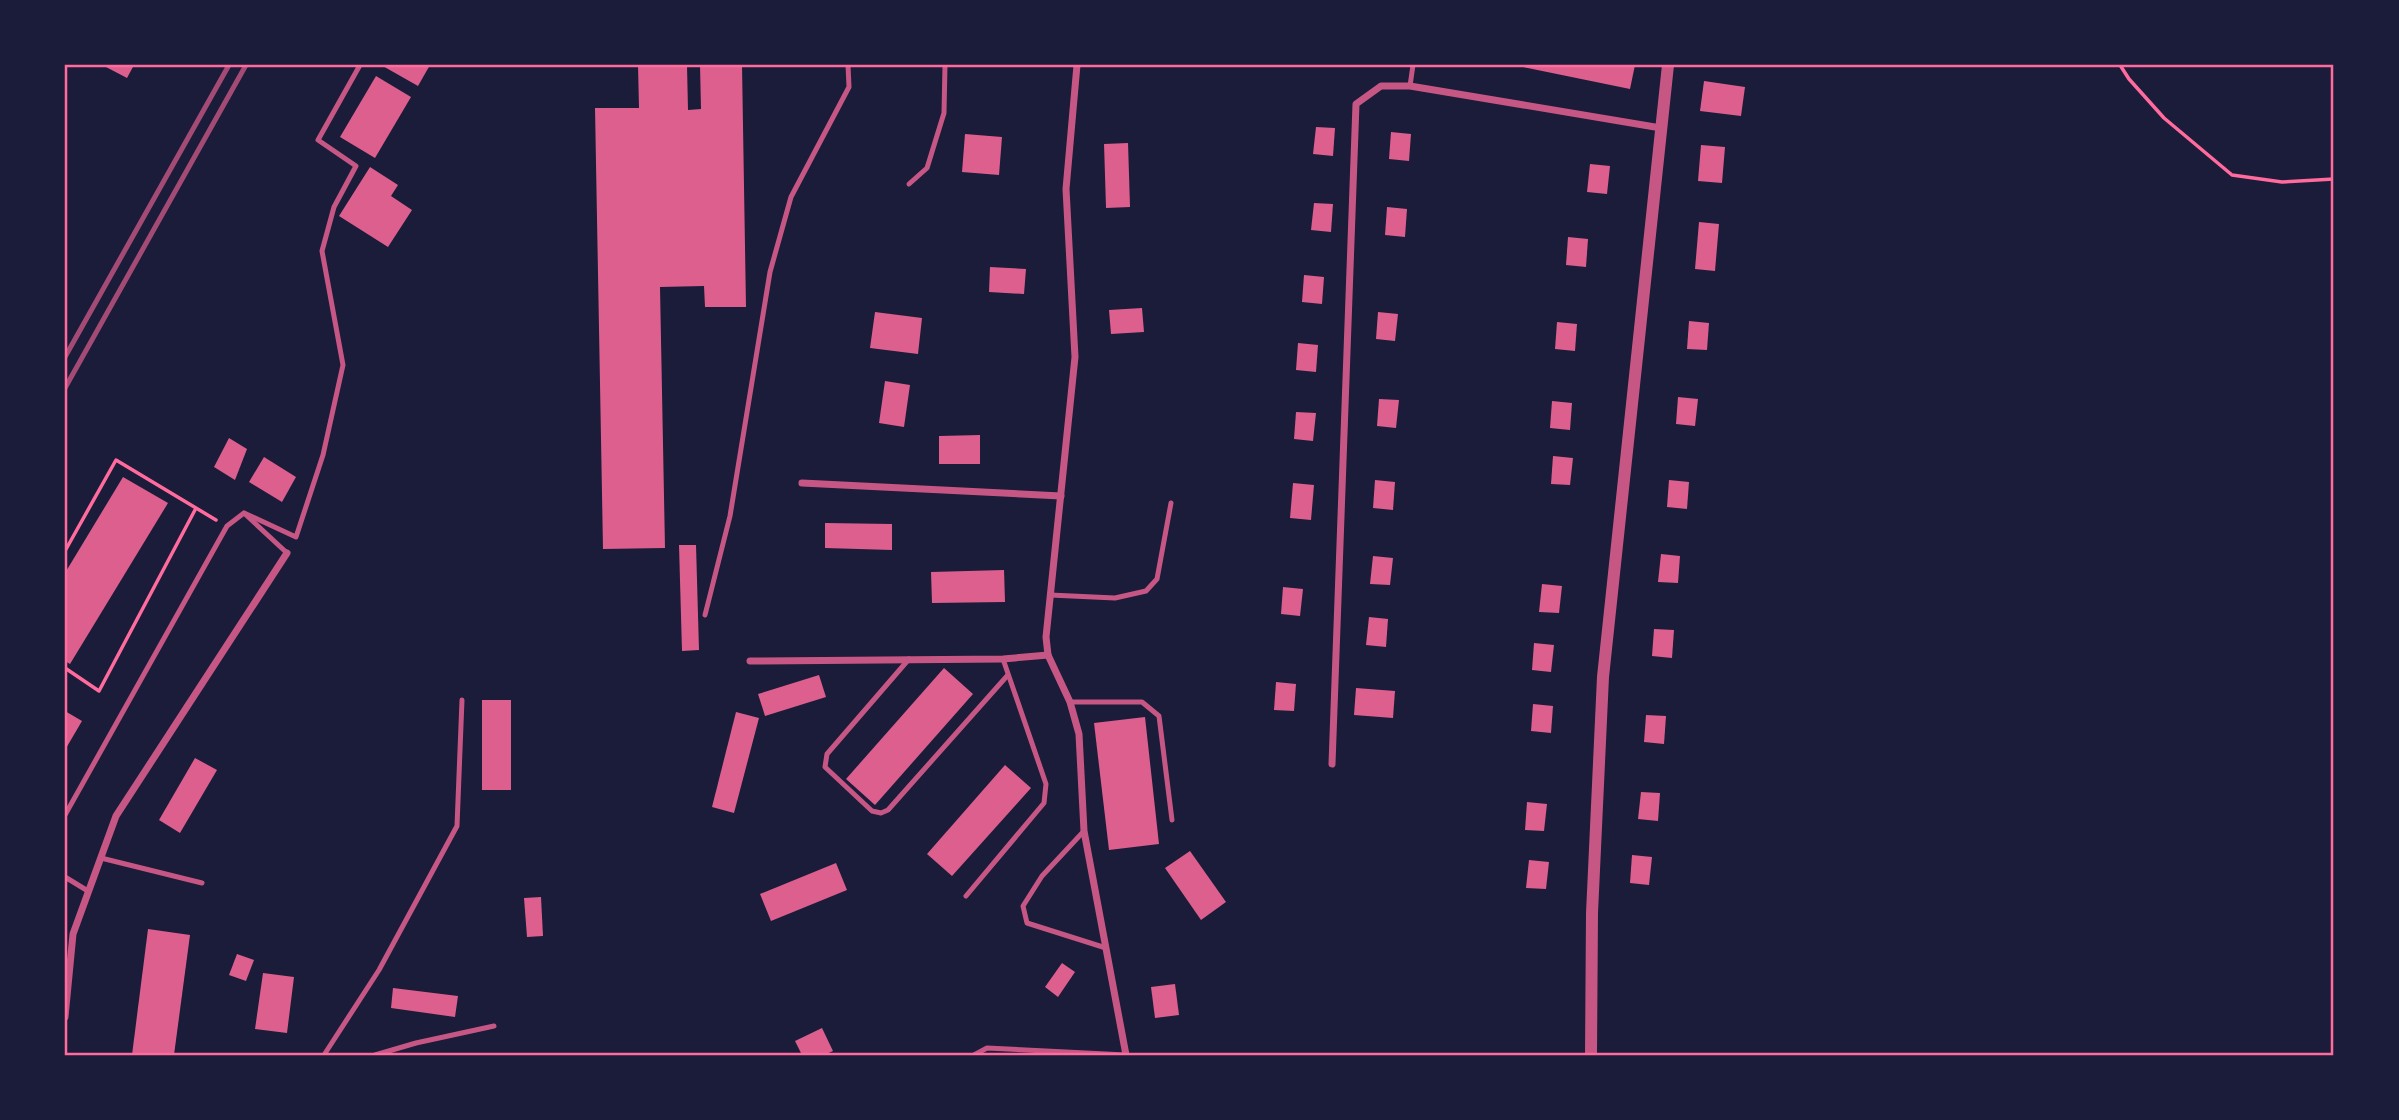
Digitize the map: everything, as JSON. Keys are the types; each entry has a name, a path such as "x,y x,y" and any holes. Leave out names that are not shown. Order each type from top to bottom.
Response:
{"street":[{"path":"1077,65 1066,189 1075,357 1046,637 1048,655 1070,702 1079,734 1084,831 1127,1055"},
{"path":"1591,1055 1592,913 1603,677 1668,65"},
{"path":"1332,764 1356,104 1381,86 1410,86 1661,128"},
{"path":"802,483 1060,496"},
{"path":"65,1017 73,934 116,816 287,554"},
{"path":"750,661 1003,659 1048,655"}],"lane":[{"path":"244,513 296,537 323,455 343,365 322,251 334,207 356,166 318,140 360,65"},
{"path":"705,615 730,516 770,272 791,197 849,86 848,65"},
{"path":"909,184 927,168 944,113 946,65"},
{"path":"1410,86 1413,65"},
{"path":"1050,595 1115,598 1146,592 1157,579 1171,503"},
{"path":"65,815 227,526 244,513"},
{"path":"244,513 287,554"},
{"path":"909,659 827,754 825,767 872,811 881,813 888,810 1007,676"},
{"path":"966,896 1044,803 1046,784 1003,659"},
{"path":"324,1055 379,970 457,826 462,700"},
{"path":"1070,702 1142,702 1158,716 1172,820"},
{"path":"1084,831 1042,876 1023,906 1027,923 1106,948"},
{"path":"101,858 202,883"},
{"path":"65,877 89,891"},
{"path":"375,1055 494,1026"},
{"path":"974,1055 988,1048 1127,1055"}],"path":[{"path":"2120,65 2164,118 2232,175 2282,182 2334,179"},
{"path":"65,551 116,460 195,510 227,526"},
{"path":"65,668 99,691 195,510"}],"building":[{"path":"134,65 127,78 106,67"},
{"path":"381,65 430,65 418,86"},
{"path":"638,65 687,65 688,110 701,109 700,65 742,65 746,307 705,307 704,286 660,287 665,548 603,549 595,108 639,108"},
{"path":"1523,65 1635,65 1630,89"},
{"path":"376,76 411,97 375,158 340,137"},
{"path":"1704,81 1745,87 1741,116 1700,111"},
{"path":"1316,127 1335,128 1333,156 1313,154"},
{"path":"1391,132 1411,134 1409,161 1389,159"},
{"path":"965,134 1002,137 999,175 962,172"},
{"path":"1128,143 1130,207 1106,208 1104,144"},
{"path":"1701,145 1725,147 1722,183 1698,181"},
{"path":"1590,164 1610,166 1607,194 1587,192"},
{"path":"370,167 398,185 391,196 412,210 388,247 339,216"},
{"path":"1314,203 1333,204 1331,232 1311,230"},
{"path":"1387,207 1407,209 1405,237 1385,235"},
{"path":"1699,222 1719,224 1715,271 1695,269"},
{"path":"1568,237 1588,239 1586,267 1566,265"},
{"path":"990,267 1026,269 1024,294 989,292"},
{"path":"1304,275 1324,277 1322,304 1302,302"},
{"path":"1142,308 1144,332 1111,334 1109,310"},
{"path":"875,312 922,318 918,354 870,348"},
{"path":"1378,312 1398,314 1395,341 1376,339"},
{"path":"1689,321 1709,323 1707,350 1687,349"},
{"path":"1557,322 1577,324 1575,351 1555,349"},
{"path":"1298,343 1318,345 1316,372 1296,370"},
{"path":"885,381 910,385 904,427 879,423"},
{"path":"1678,397 1698,399 1695,426 1676,424"},
{"path":"1379,399 1399,400 1396,428 1377,426"},
{"path":"1552,401 1572,403 1570,430 1550,428"},
{"path":"1296,412 1316,413 1313,441 1294,439"},
{"path":"980,435 980,464 939,464 939,436"},
{"path":"229,438 247,449 235,480 214,467"},
{"path":"1553,456 1573,458 1570,485 1551,484"},
{"path":"264,457 296,477 282,502 249,482"},
{"path":"123,477 168,503 70,664 65,661 65,573"},
{"path":"1375,480 1395,482 1393,510 1373,508"},
{"path":"1669,480 1689,482 1687,509 1667,507"},
{"path":"1293,483 1314,485 1311,520 1290,518"},
{"path":"825,523 892,524 892,550 825,548"},
{"path":"679,545 696,545 699,650 682,651"},
{"path":"1661,554 1680,556 1678,583 1658,582"},
{"path":"1373,556 1393,558 1390,585 1370,584"},
{"path":"1004,570 1005,602 932,603 931,572"},
{"path":"1542,584 1562,586 1559,613 1539,612"},
{"path":"1283,587 1303,589 1300,616 1281,614"},
{"path":"1369,617 1388,619 1386,647 1366,645"},
{"path":"1654,629 1674,630 1672,658 1652,656"},
{"path":"1534,643 1554,645 1551,672 1532,670"},
{"path":"944,668 973,694 875,805 846,779"},
{"path":"819,675 826,697 765,716 758,694"},
{"path":"1276,682 1296,684 1294,711 1274,710"},
{"path":"1356,688 1395,691 1393,718 1354,715"},
{"path":"482,700 511,700 511,790 482,790"},
{"path":"1533,704 1553,706 1551,733 1531,731"},
{"path":"65,711 82,721 65,750"},
{"path":"736,712 759,718 734,813 712,807"},
{"path":"1646,715 1666,716 1664,744 1644,742"},
{"path":"1145,717 1159,844 1109,850 1094,723"},
{"path":"195,758 217,770 180,833 159,820"},
{"path":"1005,765 1031,788 952,876 927,854"},
{"path":"1641,792 1660,793 1658,821 1638,819"},
{"path":"1527,802 1547,804 1544,831 1525,830"},
{"path":"1190,851 1226,902 1201,920 1165,868"},
{"path":"1632,855 1652,857 1649,885 1630,883"},
{"path":"1529,860 1549,862 1546,889 1526,888"},
{"path":"836,863 847,890 771,921 760,894"},
{"path":"541,897 543,936 527,937 524,898"},
{"path":"148,929 190,935 174,1055 132,1055"},
{"path":"237,954 254,960 246,981 229,975"},
{"path":"1062,963 1075,972 1058,997 1045,987"},
{"path":"263,973 294,977 287,1033 255,1029"},
{"path":"1175,984 1179,1015 1155,1018 1151,987"},
{"path":"393,988 458,996 455,1017 391,1008"},
{"path":"822,1028 833,1051 824,1055 802,1055 795,1041"}],"railway":[{"path":"65,357 229,65"},
{"path":"65,388 246,65"}]}
